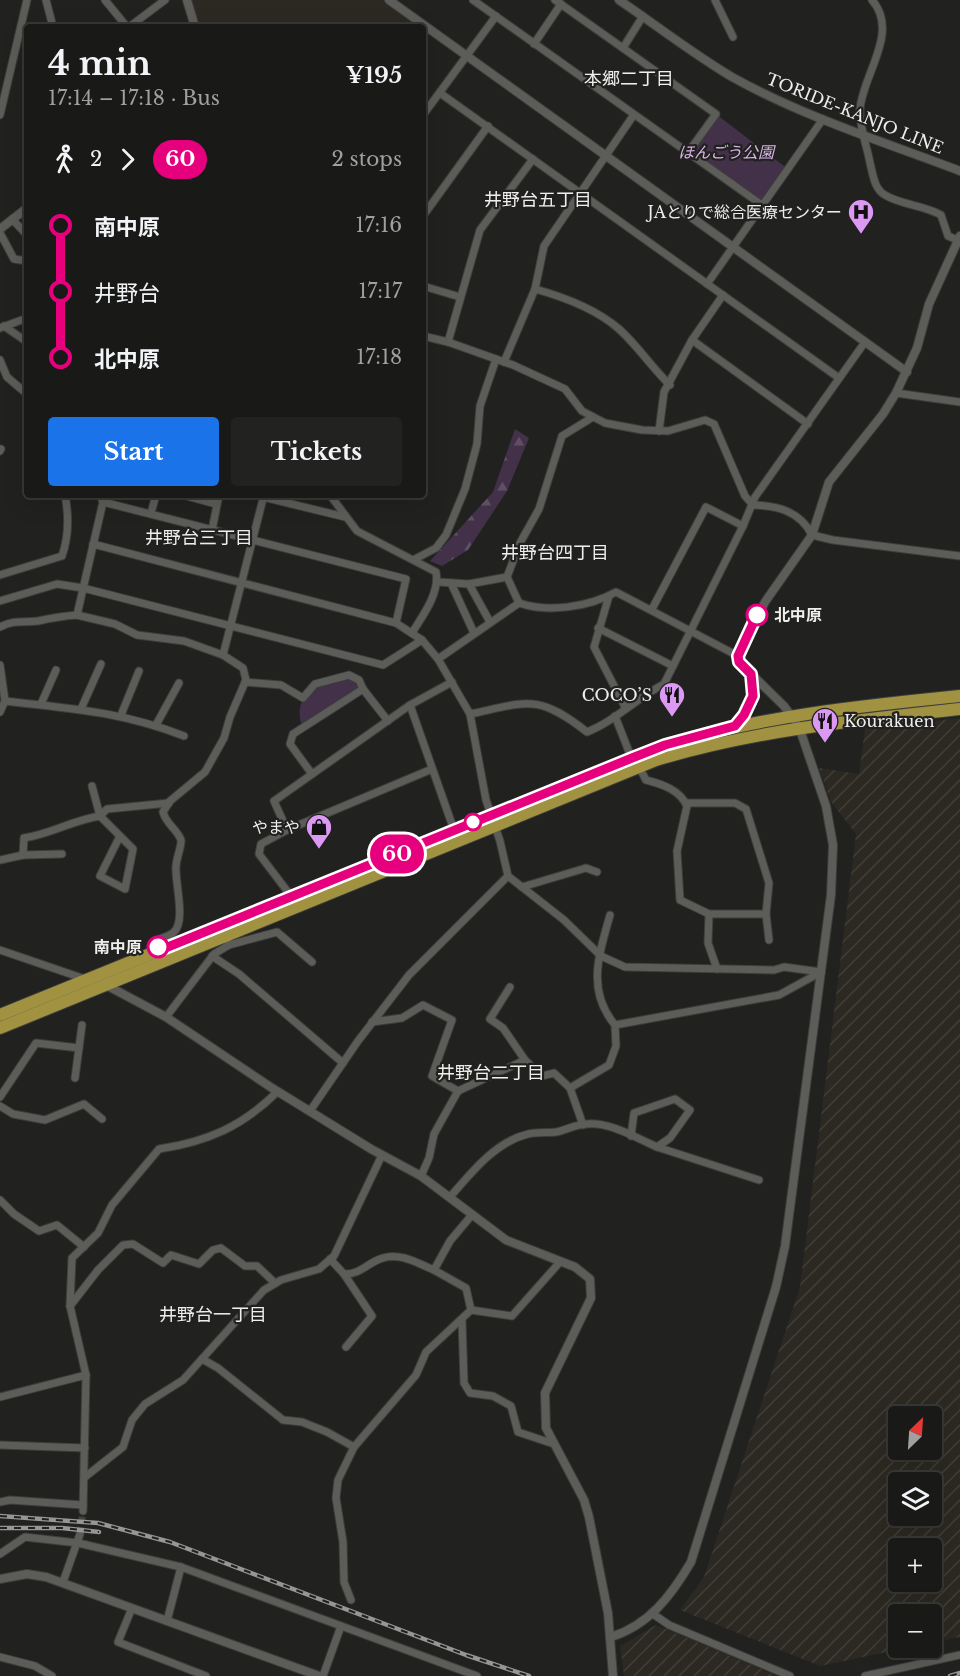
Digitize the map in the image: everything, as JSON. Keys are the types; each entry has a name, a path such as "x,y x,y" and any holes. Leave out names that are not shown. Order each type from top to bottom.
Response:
{"highway":[{"path":"0,1028 106,985 227,941 493,820 635,762 665,745 735,726 791,715 960,696"},
{"path":"635,762 799,727 960,709"},
{"path":"0,1015 454,830 493,820"}],"street":[{"path":"0,115 27,0"},
{"path":"46,0 52,24"},
{"path":"105,0 125,24"},
{"path":"188,0 194,24"},
{"path":"389,0 418,24"},
{"path":"473,0 633,116 762,205"},
{"name":"TORIDE-KANJO LINE","path":"619,0 731,76 823,119 960,171"},
{"path":"715,0 733,37"},
{"path":"611,1637 637,1626 653,1614 678,1584 694,1555 780,1269 831,895 833,845 826,806 799,727 791,715 739,662 738,656 765,602 812,535 829,482 883,414 896,393 907,372 929,304 959,240 948,236 941,214 885,195 874,181 860,107 876,60 882,19 879,8 872,0"},
{"path":"132,24 162,1"},
{"path":"534,44 558,2 716,114 687,154"},
{"path":"426,111 496,16"},
{"path":"623,48 643,16"},
{"path":"426,29 468,55 907,372"},
{"path":"440,93 839,378"},
{"path":"415,559 436,548 446,536 465,489 477,444 480,406 535,289 544,246 633,116"},
{"path":"707,284 823,119"},
{"path":"426,212 488,126"},
{"path":"448,342 480,230 533,159"},
{"path":"24,210 0,231 14,259 24,261"},
{"path":"12,219 24,232"},
{"path":"426,287 460,297"},
{"path":"535,289 560,295 603,317 620,330 670,385"},
{"path":"659,430 664,392 670,385 692,340 723,295"},
{"path":"2,327 24,319"},
{"path":"2,327 24,340"},
{"path":"426,337 500,360 565,389 582,411 605,423 642,430 668,431 705,420 714,424 738,484 753,505"},
{"path":"692,340 808,424"},
{"path":"470,714 517,704 541,703 563,713 587,732 664,684 743,526 753,505 754,497 865,342"},
{"path":"0,360 7,377 24,391"},
{"path":"896,393 960,402"},
{"path":"593,417 562,436 539,509 520,543 507,577 519,603 536,609 566,606 609,596 616,592 738,656"},
{"path":"0,575 62,556 67,542 68,511 66,498"},
{"path":"151,513 155,498"},
{"path":"194,498 216,504"},
{"path":"212,530 218,498"},
{"path":"223,655 263,498"},
{"path":"272,498 346,517"},
{"path":"332,498 357,531 415,559 436,572 438,582 429,605 412,633"},
{"path":"77,615 101,499 212,530 406,579 396,623"},
{"path":"753,505 770,506 796,514 804,521 812,535 833,540 960,556"},
{"path":"652,609 706,507 743,526"},
{"path":"93,544 396,623 422,640 438,659 470,714 493,820 508,876 564,920 599,954 625,967 774,970 784,968 821,972"},
{"path":"438,582 469,584 507,577"},
{"path":"451,583 474,633"},
{"path":"0,601 57,584 83,588 383,665 422,640"},
{"path":"469,584 490,622"},
{"path":"609,596 594,647 625,707"},
{"path":"438,659 519,603"},
{"path":"0,627 15,620 37,621 50,617 77,615 115,624 137,635 184,641 223,655 243,668 245,682 224,738 205,772 169,803 163,812 165,820 178,835 181,846 176,854 175,872 180,921 175,932 157,940 158,951"},
{"path":"598,628 673,666"},
{"path":"81,709 101,664"},
{"path":"0,665 2,707 41,704 121,715 184,736"},
{"path":"41,704 56,670"},
{"path":"121,715 139,671"},
{"path":"735,726 751,703 753,685 751,674"},
{"path":"245,682 281,685 303,698 315,684 349,675 359,680 363,689 388,721"},
{"path":"286,830 274,801 410,705 452,682"},
{"path":"156,725 179,683"},
{"path":"312,774 290,744 293,734 363,689"},
{"path":"410,705 454,830"},
{"path":"615,716 635,762 646,780 665,785 686,803 735,803 746,809 769,883 766,914 769,940"},
{"path":"291,896 259,854 261,843 286,830 432,769"},
{"path":"92,786 100,816 120,836 133,849 125,889 100,876 120,836"},
{"path":"23,855 24,838 47,834 81,818 100,816 107,809 169,803"},
{"path":"686,803 677,851 680,900 710,914 766,914"},
{"path":"0,860 23,855 62,854"},
{"path":"522,887 586,868 597,872"},
{"path":"310,1111 372,1022 415,968 508,876"},
{"path":"710,914 708,943 717,969"},
{"path":"570,1088 609,1065 616,1046 615,1025 597,994 599,954 610,915"},
{"path":"166,1017 212,956 227,941 277,932 312,962"},
{"path":"0,950 106,985 166,1017 277,1092 421,1176 471,1216 506,1240 575,1267 590,1279 591,1298 546,1393 546,1428 584,1500 611,1637 613,1676"},
{"path":"212,956 239,974 344,1062"},
{"path":"615,1025 779,995 798,987 821,972"},
{"path":"510,987 490,1019 503,1028 525,1060 542,1076 554,1073 570,1088 584,1125"},
{"path":"372,1022 402,1018 423,1005 452,1020 432,1076 458,1091"},
{"path":"75,1078 81,1026"},
{"path":"0,1097 36,1042 79,1048"},
{"path":"421,1176 429,1158 434,1134 458,1091 525,1060"},
{"path":"0,1502 10,1500 83,1508 86,1375 70,1306 72,1258 98,1233 112,1205 159,1149 213,1137 256,1113 277,1092"},
{"path":"631,1136 634,1113 675,1100 690,1110 670,1138 657,1147"},
{"path":"0,1106 13,1114 45,1120 84,1104 102,1119"},
{"path":"450,1197 488,1156 505,1143 528,1134 555,1132 584,1125 615,1128 657,1147 759,1180"},
{"path":"85,1477 123,1447 132,1420 145,1404 183,1380 264,1290 275,1283 319,1269 330,1259 382,1155"},
{"path":"0,1200 14,1214 39,1231 57,1225 84,1247"},
{"path":"434,1270 450,1241 471,1216"},
{"path":"70,1306 98,1270 123,1245 133,1244 163,1263 171,1255 199,1264 213,1250 221,1248 245,1266 257,1266 275,1283"},
{"path":"344,1274 353,1275 383,1257 400,1256 434,1270 466,1288 471,1310"},
{"path":"330,1259 344,1274 372,1316 346,1347"},
{"path":"471,1310 512,1316 560,1262"},
{"path":"351,1600 344,1582 343,1542 336,1498 338,1480 354,1447 416,1375 426,1352 471,1310"},
{"path":"462,1320 464,1383 470,1393 493,1396 511,1406 518,1432 554,1444"},
{"path":"202,1359 218,1368 283,1420 311,1425 354,1447"},
{"path":"0,1397 86,1375"},
{"path":"0,1445 85,1448"},
{"path":"63,1582 80,1534"},
{"path":"0,1554 25,1537 78,1544 181,1568 477,1676"},
{"path":"167,1621 181,1568"},
{"path":"0,1579 27,1574 63,1582 321,1676 341,1626"},
{"path":"132,1608 118,1642 206,1676"},
{"path":"653,1614 669,1625 790,1676"},
{"path":"865,1676 960,1655"},
{"path":"0,1657 35,1666 52,1676"}],"shaded area":[{"path":"187,0 389,0 421,23 420,24 194,24"},
{"path":"960,718 960,1637 942,1641 942,1604 888,1604 888,1652 820,1666 680,1610 704,1577 800,1287 856,834 831,802 819,768 859,774 865,728"},
{"path":"656,1625 777,1676 624,1676 620,1646"}],"green space":[{"name":"ほんごう公園","path":"716,114 788,169 762,205 687,154"},
{"path":"515,429 529,438 507,491 468,550 442,566 430,561 493,492"},
{"path":"349,675 363,689 302,726 301,704 312,685"}],"tunnel":[{"path":"80,1534 83,1511"}],"railway":[{"path":"0,1516 98,1523 170,1542 466,1655 529,1676"},
{"path":"0,1528 62,1528 99,1532"},
{"path":"950,1676 960,1673"}],"bus line":[{"name":"60","path":"158,947 158,951 665,745 735,726 749,707 753,696 751,674 739,662 738,656 757,615"}],"place":[{"name":"JAとりで総合医療センター","path":"861,235"},
{"name":"北中原","path":"757,615"},
{"name":"COCO’S","path":"672,718"},
{"name":"Kourakuen","path":"825,744"},
{"name":"やまや","path":"319,850"},
{"name":"南中原","path":"158,947"}],"district":[{"name":"本郷二丁目","path":"629,79"},
{"name":"井野台五丁目","path":"538,200"},
{"name":"井野台三丁目","path":"199,538"},
{"name":"井野台四丁目","path":"555,553"},
{"name":"井野台二丁目","path":"491,1073"},
{"name":"井野台一丁目","path":"213,1315"}]}
